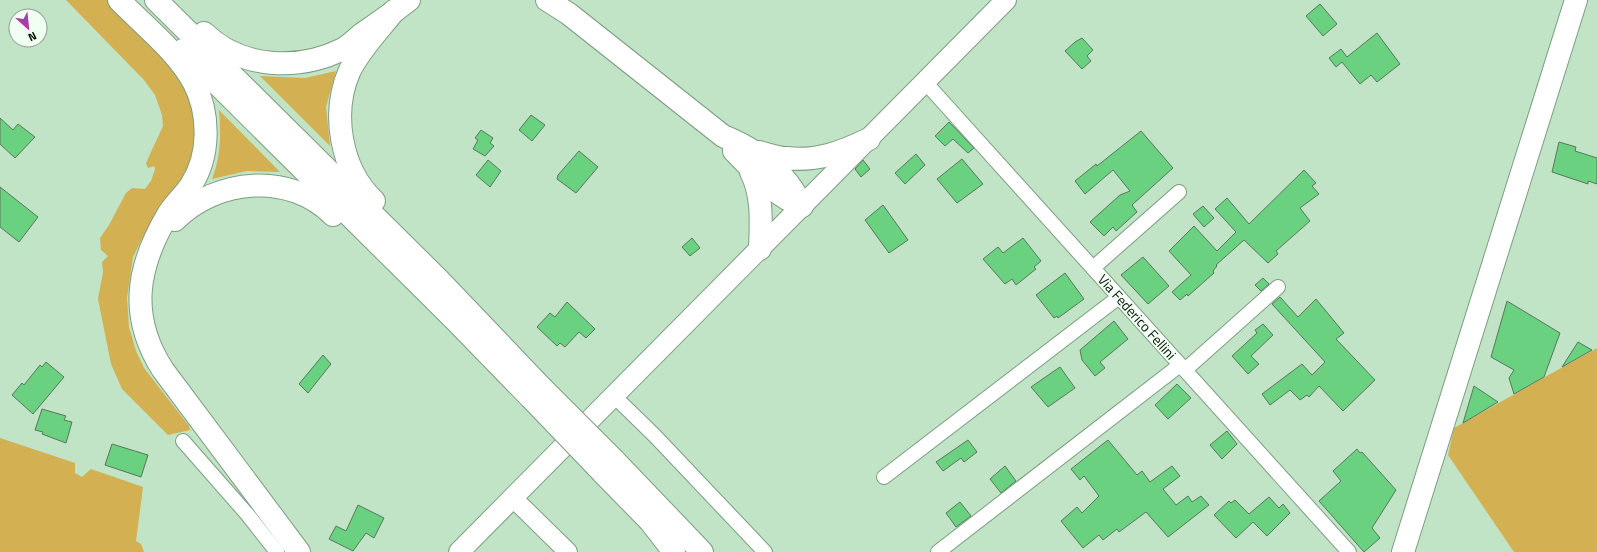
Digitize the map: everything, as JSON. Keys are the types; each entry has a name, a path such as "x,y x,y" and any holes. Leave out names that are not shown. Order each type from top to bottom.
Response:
{"main road":[{"path":"119,0 183,66 198,94 204,115 205,127 204,153 198,174 183,197 167,215 144,266 140,289 140,317 147,342 162,370 299,552"},
{"path":"133,0 446,311 536,392"},
{"path":"547,0 570,14 723,136 733,151 750,158 807,159 845,151 869,139"},
{"path":"459,552 1006,0"},
{"path":"1403,552 1576,0"},
{"path":"159,4 182,13 210,40 236,54 261,62 290,64 321,58 344,48 402,6"},
{"path":"159,4 439,280 536,392 608,466 702,552"},
{"path":"402,6 363,49 351,70 341,103 340,130 351,167 361,185 370,198 411,237 439,280"},
{"path":"750,158 774,192 790,202 802,206"},
{"path":"750,158 761,203 760,249"},
{"path":"155,241 190,206 226,189 251,185 291,189 314,200 331,213 399,280 446,311"},
{"path":"608,466 674,552"}],"street":[{"name":"Via Federico Fellini","path":"925,82 1349,552"},
{"path":"1093,268 1179,192"},
{"path":"938,552 1182,368 1278,287"},
{"path":"884,477 1119,297"},
{"path":"614,396 666,447 765,552"},
{"path":"183,441 247,514 277,552"},
{"path":"513,498 568,552"}],"shaded area":[{"path":"66,0 109,0 175,66 194,98 197,156 147,229 133,257 127,298 129,327 136,351 144,368 189,426 190,430 168,435 122,389 111,364 98,299 103,272 102,262 108,256 101,250 100,238 109,225 126,193 132,188 145,189 151,181 155,169 154,166 148,168 146,163 163,126 162,115 155,95 144,80"},
{"path":"336,71 326,107 330,146 260,76 305,78"},
{"path":"219,110 280,172 247,171 212,179 220,145"},
{"path":"1597,348 1597,552 1514,552 1448,455 1454,428"},
{"path":"0,438 75,463 75,473 82,477 91,469 143,487 136,541 141,544 144,552 0,552"}],"building":[{"path":"1320,4 1337,24 1323,36 1306,16"},
{"path":"1377,33 1400,64 1377,82 1371,75 1360,84 1342,62 1336,67 1329,58 1341,49 1347,57"},
{"path":"1082,38 1093,50 1087,56 1091,61 1082,69 1065,51"},
{"path":"531,115 545,125 532,141 519,130"},
{"path":"0,118 13,130 18,124 35,137 15,158 0,144"},
{"path":"949,122 974,148 968,153 953,139 945,146 935,136"},
{"path":"481,130 493,138 490,143 494,146 485,156 473,149 478,140 475,138"},
{"path":"1141,131 1173,168 1132,205 1137,212 1116,231 1113,227 1104,236 1090,222 1120,195 1130,191 1113,170 1085,194 1075,181 1096,164 1097,166"},
{"path":"1559,142 1576,147 1575,151 1597,158 1597,184 1588,181 1588,184 1552,172"},
{"path":"579,151 598,167 576,193 557,179 558,175"},
{"path":"916,154 925,165 905,184 895,173"},
{"path":"962,159 983,184 957,203 937,179"},
{"path":"488,160 501,171 490,187 476,175"},
{"path":"863,160 870,169 861,177 855,169"},
{"path":"1304,170 1316,183 1312,186 1319,194 1300,208 1310,221 1276,251 1278,254 1268,263 1244,240 1216,265 1217,266 1213,271 1214,273 1188,296 1187,294 1180,300 1172,292 1191,275 1169,251 1194,226 1217,251 1236,232 1215,209 1227,198 1249,224"},
{"path":"0,187 38,217 19,242 0,227"},
{"path":"883,205 908,240 889,253 865,220"},
{"path":"1203,206 1214,218 1204,227 1193,214"},
{"path":"692,238 700,248 690,256 682,247"},
{"path":"1023,238 1041,261 1034,267 1036,269 1016,285 1012,279 1005,284 983,259 998,247 1003,253"},
{"path":"1143,257 1169,286 1148,304 1121,275"},
{"path":"1065,273 1084,299 1058,318 1057,316 1054,318 1036,295"},
{"path":"1263,278 1269,284 1261,291 1255,285"},
{"path":"1280,297 1298,317 1316,299 1344,333 1336,339 1375,380 1343,411 1319,386 1309,397 1307,395 1300,400 1290,390 1270,405 1262,394 1302,364 1312,375 1325,362 1272,304"},
{"path":"1507,301 1560,333 1544,377 1514,394 1509,378 1514,370 1491,357"},
{"path":"567,302 595,329 586,338 579,332 565,347 560,343 557,346 537,327 550,313 555,317"},
{"path":"1114,321 1128,339 1100,362 1105,368 1095,376 1082,360 1080,350"},
{"path":"1263,324 1273,335 1251,356 1259,364 1248,374 1232,356 1257,333 1255,330"},
{"path":"1578,342 1592,350 1562,367"},
{"path":"323,355 331,364 308,393 299,384"},
{"path":"46,362 64,377 33,414 12,395 22,383 24,385 40,365 42,367"},
{"path":"1060,367 1075,388 1048,407 1031,387"},
{"path":"1177,384 1191,398 1168,419 1155,405"},
{"path":"1474,386 1498,402 1463,423"},
{"path":"42,409 66,416 64,420 72,422 66,443 42,434 43,432 35,430"},
{"path":"1227,431 1237,444 1222,459 1210,445"},
{"path":"968,440 977,452 964,462 961,458 943,471 936,462"},
{"path":"1108,440 1137,475 1142,471 1150,482 1172,466 1180,476 1163,489 1176,505 1188,496 1192,502 1201,496 1209,505 1168,537 1146,512 1119,532 1117,529 1103,540 1099,535 1083,548 1061,521 1077,507 1082,513 1099,496 1084,476 1080,480 1071,469"},
{"path":"112,444 148,455 141,477 105,465"},
{"path":"1357,449 1360,453 1362,452 1396,490 1372,528 1380,538 1364,552 1319,501 1341,481 1333,471"},
{"path":"1005,466 1016,481 1001,493 990,479"},
{"path":"1269,497 1279,508 1283,504 1290,513 1267,536 1253,522 1236,538 1214,515 1229,501 1231,503 1235,500 1249,514"},
{"path":"960,502 971,516 956,527 946,513"},
{"path":"358,505 384,518 374,538 366,533 353,551 329,539 336,526 346,531"}]}
